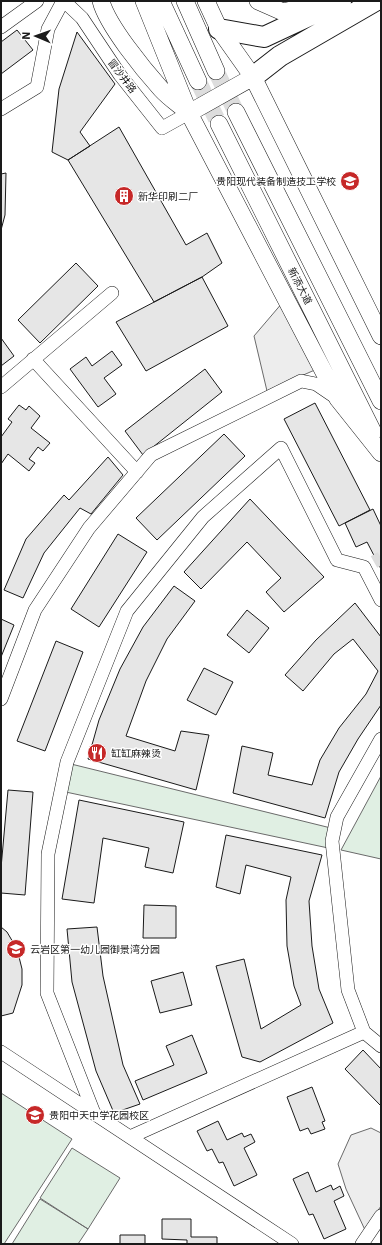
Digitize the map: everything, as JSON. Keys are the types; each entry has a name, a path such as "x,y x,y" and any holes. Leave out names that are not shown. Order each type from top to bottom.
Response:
{"highway":[{"path":"219,29 264,36 341,1"},
{"path":"253,77 280,56 375,1"}],"main road":[{"path":"102,1 103,9 126,44 162,90 189,113"},
{"path":"144,1 189,113 338,399 381,453"},
{"path":"161,1 198,81"},
{"path":"185,1 216,71"},
{"path":"206,1 219,29 253,77 381,336"},
{"path":"258,1 284,12 328,1"},
{"path":"189,113 253,77"},
{"name":"新添大道","path":"236,112 381,400"},
{"name":"新添大道","path":"219,124 381,448"}],"street":[{"path":"1,27 37,1"},
{"path":"1,109 37,87 48,29 63,1"},
{"name":"冒沙井路","path":"63,1 82,18 120,75 162,128 189,113"},
{"path":"1,387 112,293"},
{"path":"34,359 137,472"},
{"path":"1,699 35,610 89,528 151,455 301,381 316,384 338,399"},
{"path":"94,1113 47,993 48,854 67,762 127,611 203,517 281,448 337,560 369,564 381,600"},
{"path":"381,739 337,817 332,841 348,990 364,1032 381,1046"},
{"path":"130,1137 364,1032"},
{"path":"1,1052 292,1244"},
{"path":"362,1244 381,1216"}],"green space":[{"path":"67,763 335,829 333,849 61,791"},
{"path":"381,776 381,859 341,850"},
{"path":"1,1093 72,1139 4,1244 1,1244"},
{"path":"72,1148 120,1178 88,1229 40,1198"},
{"path":"40,1199 88,1229 78,1244 12,1244"}],"shaded area":[{"path":"283,302 317,369 267,391 254,336"},
{"path":"371,1128 381,1133 381,1206 365,1230 346,1189 338,1164 351,1135"}],"building":[{"path":"17,30 33,50 1,74 1,42"},
{"path":"77,32 115,84 80,132 90,146 68,160 52,152 59,89"},
{"name":"新华印刷二厂","path":"119,127 186,245 207,233 222,263 202,277 154,302 68,160"},
{"path":"6,173 5,215 1,230 1,174"},
{"path":"76,263 98,286 40,343 18,320"},
{"path":"202,277 228,326 146,371 116,322"},
{"path":"1,338 14,356 1,366"},
{"path":"112,351 122,365 104,378 116,394 98,407 70,369 86,357 92,366"},
{"path":"205,369 222,392 143,455 125,431"},
{"path":"315,403 370,510 339,526 284,419"},
{"path":"19,405 26,410 29,406 40,416 31,428 50,443 43,451 38,447 29,459 35,463 29,471 8,454 1,464 1,437 12,422 8,419"},
{"path":"224,434 245,456 157,540 136,518"},
{"path":"108,457 123,475 91,514 80,508 44,553 23,598 4,590 26,539 64,495 69,500"},
{"path":"250,499 324,577 284,612 266,592 281,578 247,542 201,589 184,572"},
{"path":"373,509 381,526 381,569 367,542 356,547 345,523"},
{"path":"118,534 147,552 99,627 71,609"},
{"path":"174,586 195,601 167,639 146,681 126,736 175,751 181,731 209,735 196,790 88,759 99,720 120,669 143,627"},
{"path":"355,603 381,637 381,705 358,739 339,772 325,818 233,793 242,746 273,753 268,775 312,785 320,760 339,728 366,694 378,671 353,639 334,654 303,691 285,675 316,640"},
{"path":"247,610 269,628 249,653 227,635"},
{"path":"1,619 14,625 1,657"},
{"path":"56,641 83,652 45,751 17,741"},
{"path":"204,668 233,682 216,715 187,700"},
{"path":"8,790 33,792 25,895 1,893 1,868"},
{"path":"79,800 184,822 173,873 145,867 149,848 103,838 94,903 62,899"},
{"path":"226,835 322,855 309,901 312,946 319,989 333,1023 260,1062 242,1057 216,966 244,959 261,1029 301,1005 294,986 287,946 286,900 291,877 246,865 240,894 216,887"},
{"path":"144,905 176,906 176,938 143,938"},
{"path":"1,927 7,932 17,949 22,969 22,985 13,1013 1,1016"},
{"path":"97,927 103,976 123,1065 140,1104 114,1113 96,1071 72,982 67,929"},
{"path":"183,972 192,1005 160,1013 151,981"},
{"path":"192,1035 207,1073 143,1100 135,1081 174,1065 166,1046"},
{"path":"363,1050 381,1069 381,1106 345,1069"},
{"path":"312,1087 325,1121 322,1122 325,1129 311,1134 308,1128 300,1131 287,1097"},
{"path":"218,1121 227,1140 242,1133 244,1137 251,1134 255,1142 244,1148 257,1175 234,1186 223,1162 219,1163 212,1149 207,1151 197,1131"},
{"path":"308,1172 316,1192 331,1185 333,1190 340,1186 344,1196 334,1201 346,1229 324,1239 313,1214 309,1215 293,1179"},
{"path":"162,1219 191,1219 191,1237 217,1237 217,1244 187,1244 187,1240 162,1239"},
{"path":"120,1235 145,1235 145,1244 120,1244"}],"tunnel":[{"path":"216,71 236,112"},
{"path":"198,81 219,124"},
{"path":"374,562 381,558"}],"place":[{"name":"贵阳现代装备制造技工学校","path":"350,181"},
{"name":"新华印刷二厂","path":"124,196"},
{"name":"缸缸麻辣烫","path":"97,753"},
{"name":"云岩区第一幼儿园御景湾分园","path":"16,949"},
{"name":"贵阳中天中学花园校区","path":"35,1115"}]}
